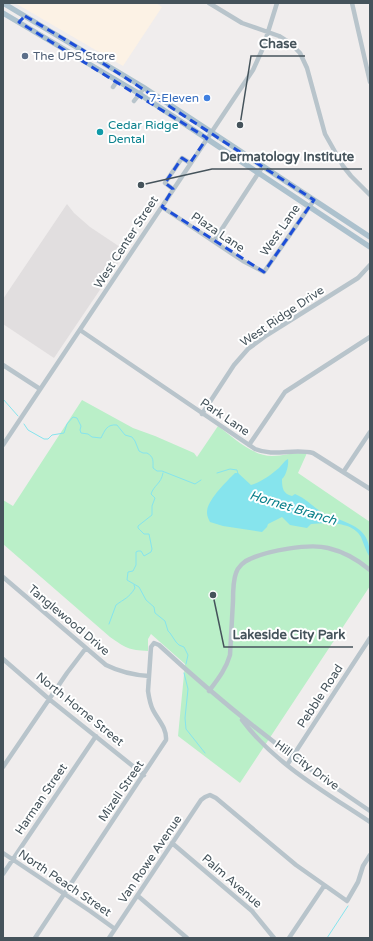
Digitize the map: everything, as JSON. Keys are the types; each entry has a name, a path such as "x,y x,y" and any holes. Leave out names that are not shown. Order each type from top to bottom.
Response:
{"main road":[{"path":"3,3 144,88 370,237"},
{"path":"3,13 140,94 370,247"},
{"path":"19,22 25,16"},
{"path":"76,55 81,49"}],"street":[{"path":"209,3 242,23 279,36 290,43 300,54 307,68 325,134 343,166 370,195"},
{"name":"West Center Street","path":"3,445 254,67 268,33 277,3"},
{"path":"352,3 370,82"},
{"path":"113,87 117,81"},
{"path":"134,101 144,88"},
{"path":"173,189 165,183 182,158 190,163"},
{"path":"214,241 263,166"},
{"name":"West Lane","path":"264,272 314,200"},
{"name":"Plaza Lane","path":"162,207 264,272"},
{"name":"West Ridge Drive","path":"202,414 234,365 248,349 267,335 358,278 370,265"},
{"name":"Park Lane","path":"80,330 249,445 262,452 309,452 328,461 370,489"},
{"path":"249,445 285,392 370,337"},
{"path":"3,365 40,389"},
{"path":"344,471 370,432"},
{"path":"209,691 228,663 230,655 233,588 236,574 241,565 249,559 263,554 299,547 314,546 326,547 344,553 353,557 370,570"},
{"name":"Tanglewood Drive","path":"3,577 106,665 129,674 149,676"},
{"name":"Pebble Road","path":"288,765 370,638"},
{"name":"Hill City Drive","path":"154,643 159,645 209,691 239,716 293,757 370,811"},
{"name":"Mizell Street","path":"35,938 166,740 166,731 150,703 148,691 151,647 154,643"},
{"path":"3,767 86,648"},
{"name":"North Horne Street","path":"3,660 144,775"},
{"name":"Hill City Drive","path":"239,716 251,732 288,765 370,822"},
{"name":"Harman Street","path":"3,874 96,736"},
{"name":"Van Rowe Avenue","path":"109,938 205,796 210,795 216,798 286,857 324,886"},
{"name":"Palm Avenue","path":"172,843 252,911 274,938"},
{"name":"North Peach Street","path":"3,853 115,929"},
{"path":"289,938 324,886 347,901 358,882 361,870 370,855"},
{"path":"138,896 187,938"}],"highlighted area":[{"path":"25,16 81,49 314,200 264,272 162,207 173,189 165,183 182,158 190,163 207,138 19,22"}],"shaded area":[{"path":"15,3 156,3 162,7 123,66"},
{"path":"67,204 74,213 90,227 126,251 54,358 3,324 3,299"}],"green space":[{"path":"82,400 133,428 194,453 197,457 218,426 243,445 257,453 276,456 307,453 298,473 370,522 370,586 240,783 178,736 185,664 151,634 148,639 148,651 131,649 120,644 3,544 3,500 13,506"}],"water":[{"path":"288,459 287,470 282,479 285,492 292,496 295,494 299,496 323,513 357,528 362,532 368,542 370,557 361,537 357,532 352,528 339,524 311,524 307,528 290,525 282,517 268,524 262,532 223,526 210,522 207,513 213,497 235,473 238,473 251,485 279,468"}],"waterway":[{"name":"Hornet Branch","path":"3,399 18,416"},
{"name":"Hornet Branch","path":"24,424 28,430 44,439 48,439 52,435 64,433 67,424 73,417 77,418 81,426 81,433 88,434 92,437 101,438 105,430 111,425 117,425 125,435 132,437 139,451 147,453 151,456 153,459 153,468 157,471 162,471 195,484 201,480"},
{"name":"Hornet Branch","path":"217,473 230,469 237,470 238,474"},
{"path":"163,473 161,480 151,494 155,498 152,506 152,515 138,526 144,534 149,534 152,549 151,552 144,556 141,551 136,552 136,565 133,571 128,572 127,580 139,587 146,600 154,607 155,613 165,621 168,631 176,642 184,647 188,655 186,664"},
{"path":"109,624 116,605 131,594 135,588 134,585"},
{"path":"184,673 188,689 185,718 186,729 205,753"},
{"path":"327,938 348,906"}],"place":[{"name":"The UPS Store","path":"25,56"},
{"name":"7-Eleven","path":"207,98"},
{"name":"Chase","path":"240,125"},
{"name":"Cedar Ridge Dental","path":"100,132"},
{"name":"Dermatology Institute","path":"141,185"},
{"name":"Lakeside City Park","path":"213,595"}]}
